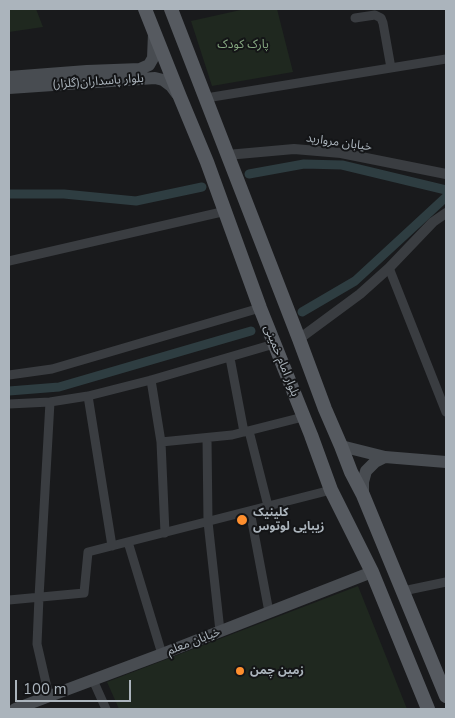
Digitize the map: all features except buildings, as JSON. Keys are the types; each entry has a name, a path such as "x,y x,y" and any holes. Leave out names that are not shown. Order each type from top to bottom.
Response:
{"main road":[{"name":"بلوار امام خمینی","path":"145,9 208,162 260,308 330,486 372,572 428,709"},
{"name":"بلوار امام خمینی","path":"171,9 282,300 299,339 324,409 363,495 446,696"},
{"name":"بلوار پاسداران(گلزار)","path":"9,88 140,69 149,65 154,58 154,31"},
{"name":"بلوار پاسداران(گلزار)","path":"9,77 88,76 155,78 163,80 171,86 180,97"},
{"path":"307,425 314,426 322,422 325,418 324,409"},
{"path":"307,425 341,446 385,458 446,462"},
{"path":"363,495 362,482 366,471 375,462 385,458"},
{"path":"330,486 333,473 339,470 351,472"},
{"name":"خیابان معلم","path":"15,709 37,706 49,696 372,572"}],"street":[{"path":"355,18 374,16 381,18 391,68"},
{"path":"206,98 446,59"},
{"name":"خیابان مروارید","path":"227,155 294,149 341,154 446,174"},
{"path":"9,261 226,212"},
{"path":"299,339 360,294 389,268 433,222 446,213"},
{"path":"389,268 446,412"},
{"path":"9,375 52,369 260,308"},
{"path":"9,404 50,402 88,396 230,358 274,344"},
{"path":"230,358 246,432 268,506"},
{"path":"151,380 161,442 165,533"},
{"path":"88,396 112,546"},
{"path":"49,696 37,644 50,402"},
{"path":"161,442 307,425"},
{"path":"207,438 208,522 220,631"},
{"path":"9,600 84,593 88,552 250,511 330,486"},
{"path":"250,511 269,612"},
{"path":"128,542 162,654"},
{"path":"403,591 446,582"},
{"path":"93,680 106,709"}],"green space":[{"path":"9,9 36,9 43,27 9,32"},
{"name":"پارک کودک","path":"245,9 277,9 293,72 212,86 191,21"},
{"path":"358,586 407,709 119,709 107,682"}],"waterway":[{"path":"249,174 304,164 342,165 446,190"},
{"path":"9,194 64,194 136,201 202,187"},
{"path":"302,312 355,281 446,197"},
{"path":"9,391 59,387 251,331"}],"place":[{"name":"کلینیک زیبایی لوتوس","path":"242,520"},
{"name":"زمین چمن","path":"240,671"}]}
